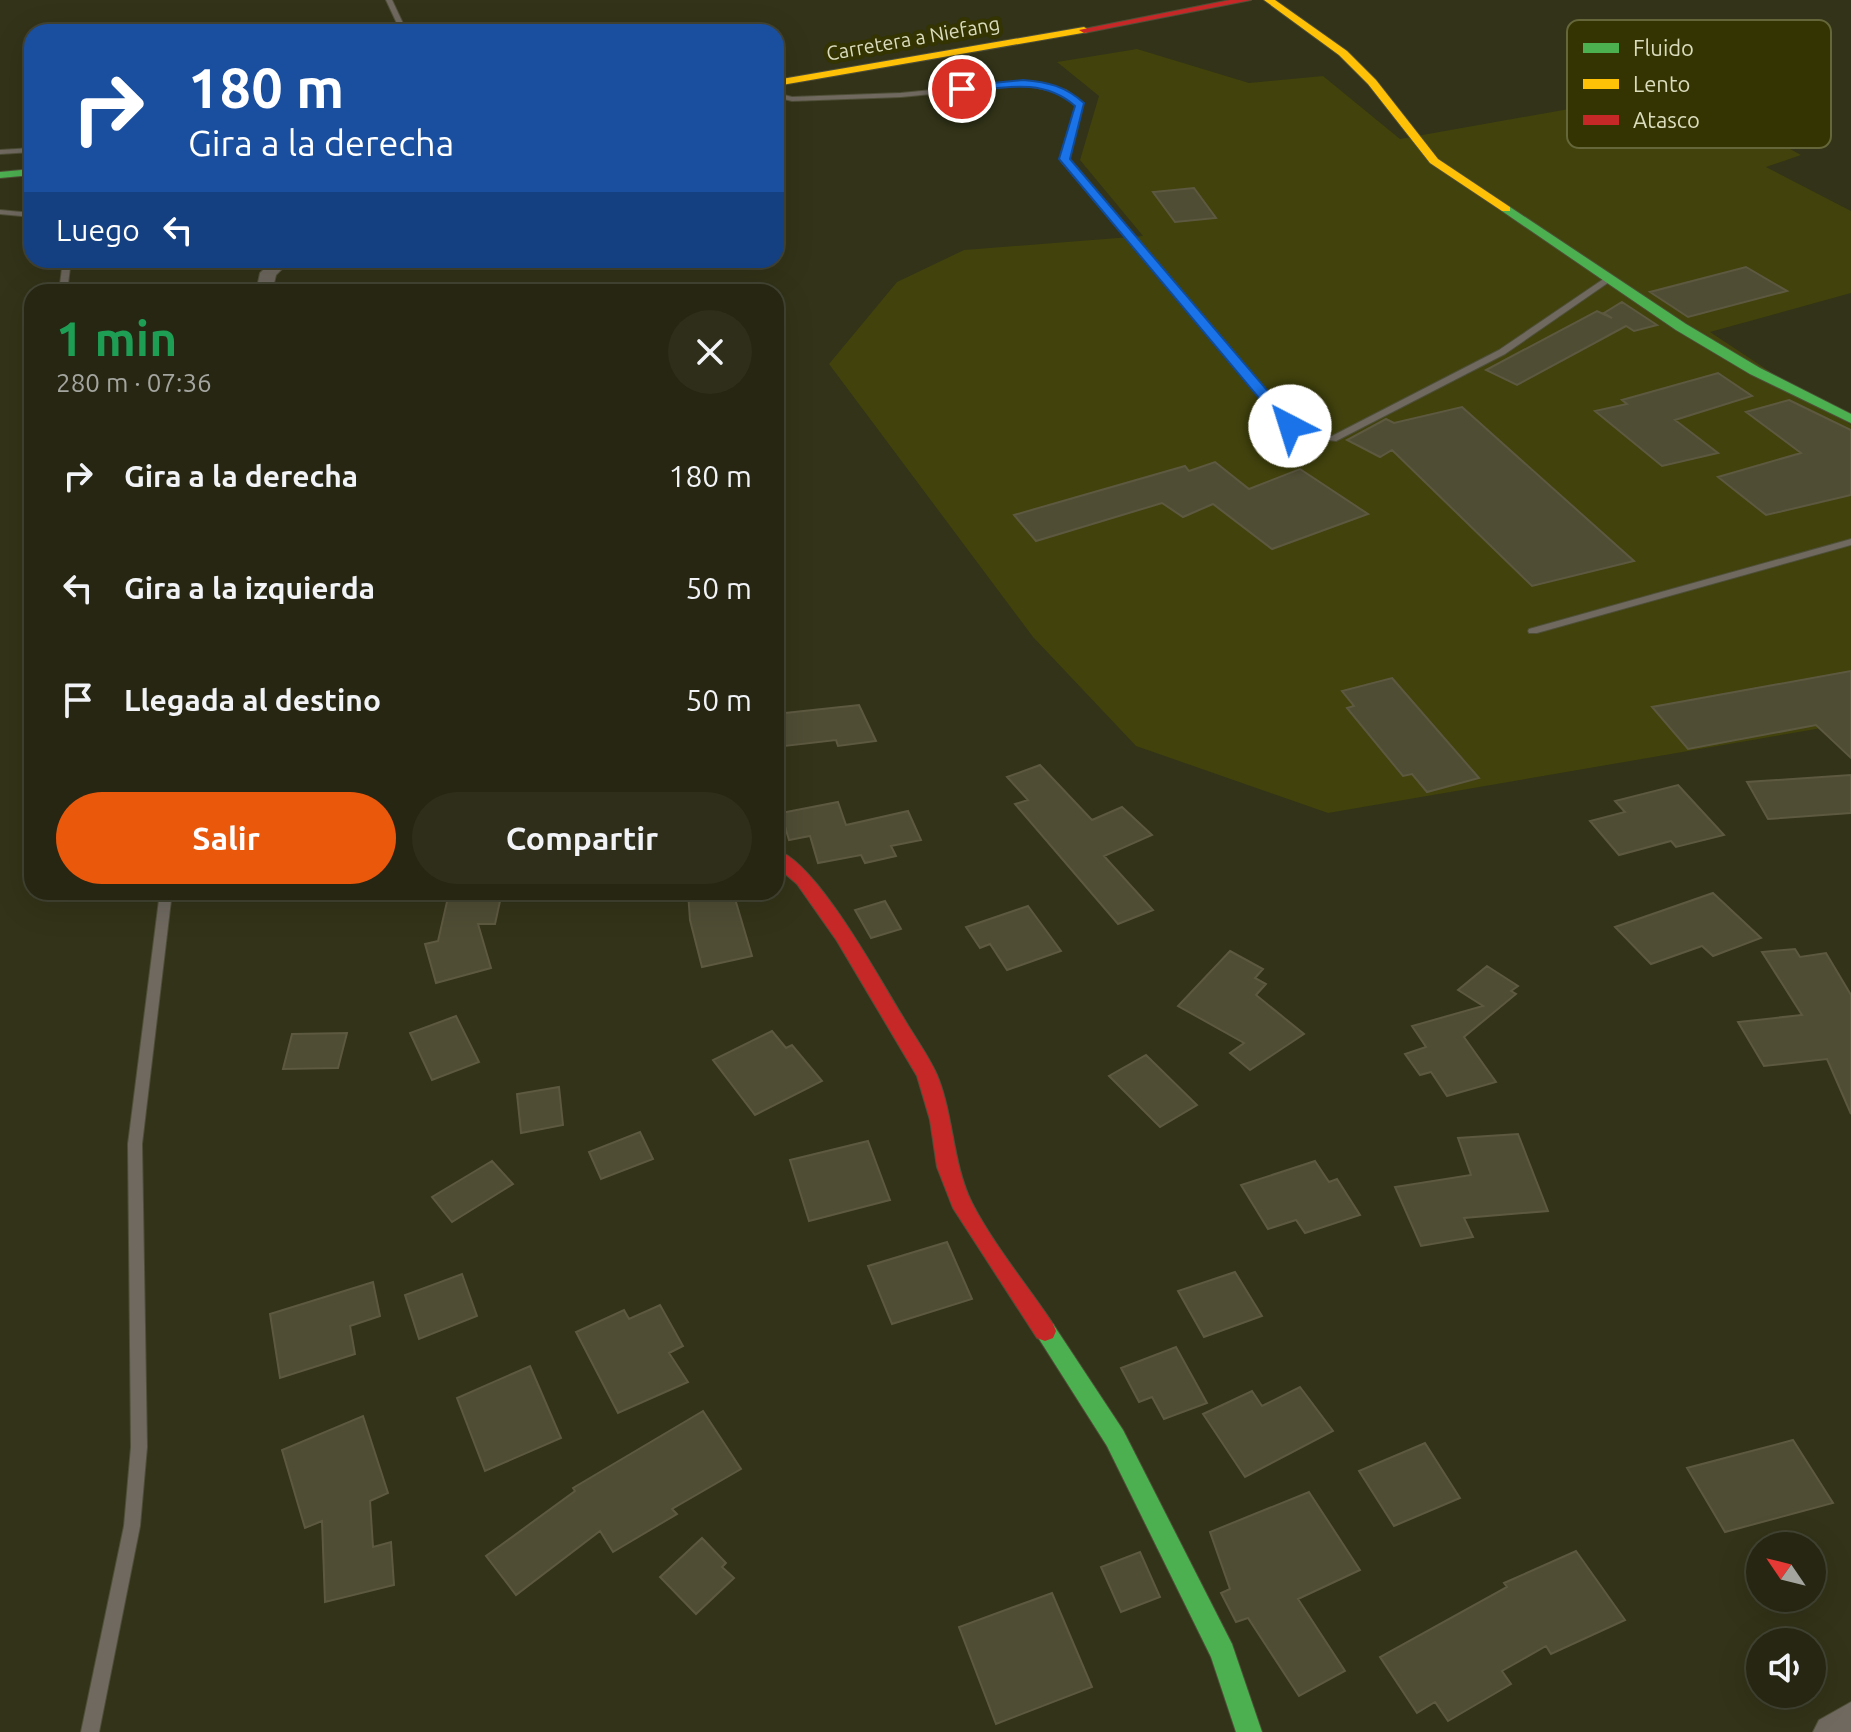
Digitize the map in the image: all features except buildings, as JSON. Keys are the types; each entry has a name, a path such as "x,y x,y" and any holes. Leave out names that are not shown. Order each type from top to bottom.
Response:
{"street":[{"name":"Carretera a Niefang","path":"784,82 924,60 1246,0"},
{"path":"1269,0 1343,53 1372,82 1434,161 1608,280 1755,371 1851,419"},
{"path":"0,175 24,173"},
{"path":"784,863 803,880 844,936 927,1075 940,1120 947,1167 964,1208 1115,1438 1223,1653 1249,1732"},
{"path":"1831,1732 1851,1719"}],"lane":[{"path":"389,0 400,24"},
{"path":"784,97 870,97 1023,83 1064,91 1080,105 1064,159 1290,426 1308,435 1333,439 1502,352 1608,280"},
{"path":"0,152 24,150"},
{"path":"0,212 24,214"},
{"path":"1533,631 1851,542"},
{"path":"90,1732 132,1526 139,1447 135,1144 165,900"}],"shaded area":[{"path":"1137,49 1249,83 1323,76 1400,139 1567,109 1567,148 1788,148 1801,155 1766,167 1851,211 1851,293 1710,332 1851,425 1851,723 1328,813 1136,746 1033,637 829,364 897,282 964,250 1143,236 1080,160 1099,96 1057,62"}],"traffic: fast":[{"path":"0,175 24,173"},
{"path":"1506,209 1681,327 1755,371 1851,419"},
{"path":"1045,1331 1115,1438 1223,1653 1249,1732"}],"traffic: slow":[{"path":"1269,0 1343,53 1372,82 1434,161 1506,209"},
{"path":"784,82 1084,30"}],"traffic: jam":[{"path":"1084,30 1246,0"},
{"path":"784,863 803,880 844,936 927,1075 940,1120 947,1167 964,1208 1045,1331"}],"route":[{"path":"962,89 1023,83 1046,85 1064,91 1080,105 1077,125 1067,142 1064,159 1290,426"}]}
